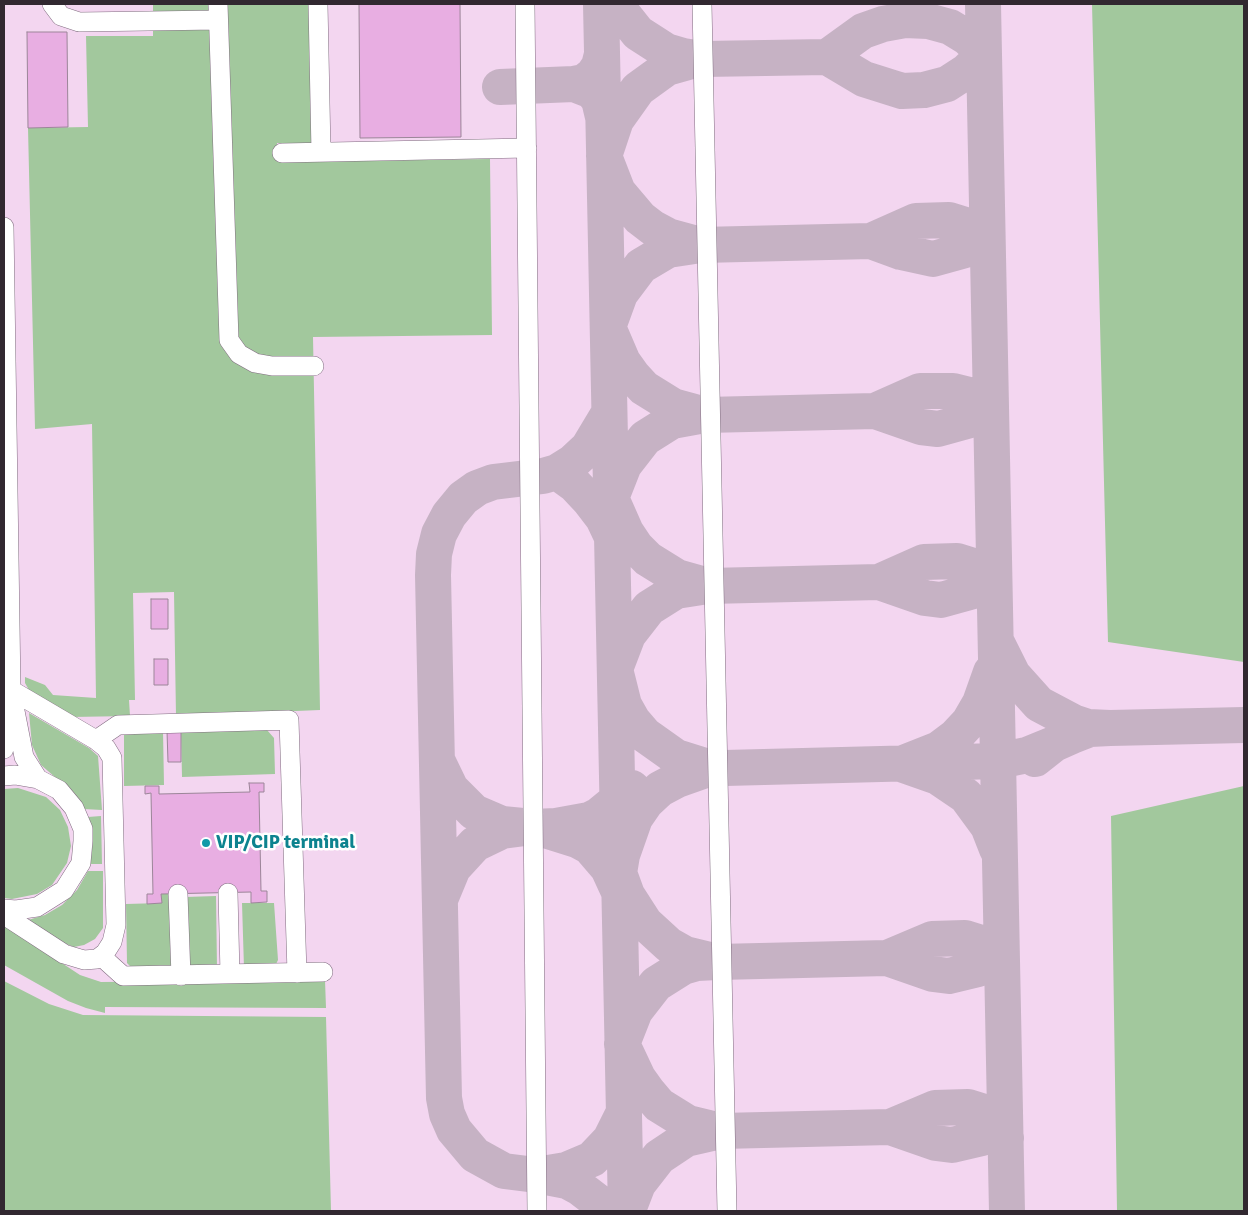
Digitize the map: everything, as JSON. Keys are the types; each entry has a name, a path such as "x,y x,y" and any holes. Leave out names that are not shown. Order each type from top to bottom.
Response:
{"street":[{"path":"52,4 61,16 79,22 218,12 229,340 239,354 255,363 272,366 314,366"},
{"path":"318,4 321,152"},
{"path":"525,4 537,1211"},
{"path":"702,4 727,1211"},
{"path":"282,153 526,148"},
{"path":"4,227 11,690 4,749"},
{"path":"4,915 64,954 84,960 94,960 102,957 112,942 116,926 113,766 110,755 96,740 11,690"},
{"path":"11,690 24,757 38,779"},
{"path":"96,740 118,725 289,720 297,973"},
{"path":"4,776 16,775 38,779 59,790 74,808 83,830 83,853 77,873 64,890 47,903 27,910 4,909"},
{"path":"228,893 230,974"},
{"path":"178,894 180,976"},
{"path":"102,957 123,976 324,972"}],"shaded area":[{"path":"4,4 1244,4 1244,1211 4,1211"}],"green space":[{"path":"153,4 312,4 315,143 277,143 277,162 490,159 492,335 313,337 320,710 176,716 174,592 133,593 135,700 129,700 130,716 71,717 29,690 25,683 25,677 45,685 53,695 96,698 92,424 35,429 28,128 88,127 86,36 153,36"},
{"path":"1092,4 1244,4 1244,662 1108,642"},
{"path":"29,713 89,748 98,756 102,810 84,809 70,790 41,765 32,745"},
{"path":"267,730 274,738 275,774 182,777 181,731"},
{"path":"163,731 164,785 124,786 124,735"},
{"path":"1244,786 1244,1211 1117,1211 1111,816"},
{"path":"18,788 46,797 60,810 68,827 71,846 67,863 52,885 37,894 12,899 4,898 4,789"},
{"path":"101,816 102,864 90,864 93,840 88,817"},
{"path":"88,871 103,871 103,928 95,939 84,945 74,947 64,943 28,920 45,915 62,905 77,890"},
{"path":"161,894 171,894 173,967 146,966 134,970 127,963 126,904 161,903"},
{"path":"216,896 217,969 186,970 185,897"},
{"path":"242,903 274,903 278,960 276,964 244,968"},
{"path":"4,925 80,975 101,982 325,980 326,1008 105,1007 105,1013 68,1001 4,965"},
{"path":"4,981 49,1004 83,1015 326,1017 331,1211 4,1211"}],"building":[{"path":"359,4 460,4 461,137 360,138"},
{"path":"27,32 67,32 68,127 28,128"},
{"path":"151,599 168,599 168,629 151,629"},
{"path":"154,659 168,659 168,685 154,685"},
{"path":"167,731 181,731 181,762 168,762"},
{"name":"VIP/CIP terminal","path":"249,783 264,783 264,792 259,792 261,891 267,891 267,902 251,903 251,892 161,894 162,903 147,904 147,894 153,894 151,793 145,794 145,786 159,786 159,794 250,792"}],"taxiway":[{"path":"601,4 626,1211"},
{"path":"615,4 638,33 666,51 703,59 827,57 864,79 902,91 924,90 947,84 967,71 984,54 968,38 950,27 928,21 905,20 883,24 863,31 827,57"},
{"path":"983,4 1007,1211"},
{"path":"602,54 599,66 593,75 584,82 574,84 592,91 599,100 603,117"},
{"path":"699,59 667,68 638,89 616,120 604,156 618,192 640,218 653,228 668,236 701,245 871,241 901,252 933,259 962,251 976,240 987,224"},
{"path":"500,87 574,84"},
{"path":"871,241 916,221 949,220 965,225 978,238 987,252"},
{"path":"701,245 668,250 641,266 620,294 608,327 623,362 633,376 644,388 673,406 706,415 875,411 921,427 938,429 967,421 981,410 990,396"},
{"path":"875,411 920,391 953,391 969,395 982,408 991,423"},
{"path":"609,413 588,448 573,462 557,472 575,485 590,501 603,518 612,537"},
{"path":"705,415 672,421 645,438 624,465 611,498 626,532 636,547 648,559 677,577 709,586 879,582 925,598 941,600 970,592 985,581 994,567"},
{"path":"536,1175 504,1171 475,1155 454,1130 447,1114 444,1098 433,575 434,554 439,534 449,515 463,498 477,488 493,482 543,476 557,472"},
{"path":"879,582 924,562 957,561 973,566 986,579 994,593"},
{"path":"708,586 676,591 649,608 628,635 615,669 624,705 633,721 645,735 676,757 711,768"},
{"path":"997,643 1013,675 1039,704 1073,722 1088,727 1110,728 1090,729 1072,736 1054,744 1035,759"},
{"path":"991,672 980,703 969,722 955,737 939,749 901,764 938,777 966,796 988,826 997,849"},
{"path":"1110,728 1244,725"},
{"path":"686,769 998,761 1027,755 1054,744"},
{"path":"437,760 451,789 474,812 502,824 533,827 502,831 475,844 453,868 441,897"},
{"path":"711,768 677,780 660,789 646,802 635,818 622,855 619,873 627,895 645,923 669,945 685,954 718,962 887,958 933,974 949,976 978,969 993,958 1001,943"},
{"path":"533,827 556,826 589,820 599,815 632,788"},
{"path":"542,829 577,840 590,847 608,868 619,892"},
{"path":"887,958 932,939 965,938 981,943 994,956 1002,970"},
{"path":"717,962 697,963 683,967 656,984 635,1011 622,1044 638,1078 648,1092 659,1105 688,1123 721,1131 890,1127 936,1143 952,1145 982,1138 996,1127 1005,1113"},
{"path":"890,1127 935,1108 968,1107 984,1112 997,1125 1006,1138"},
{"path":"610,1211 580,1188 567,1181 536,1175 566,1170 592,1159 610,1140 624,1112"},
{"path":"628,1210 638,1184 659,1157 686,1139 721,1131"}],"place":[{"name":"VIP/CIP terminal","path":"206,843"}]}
